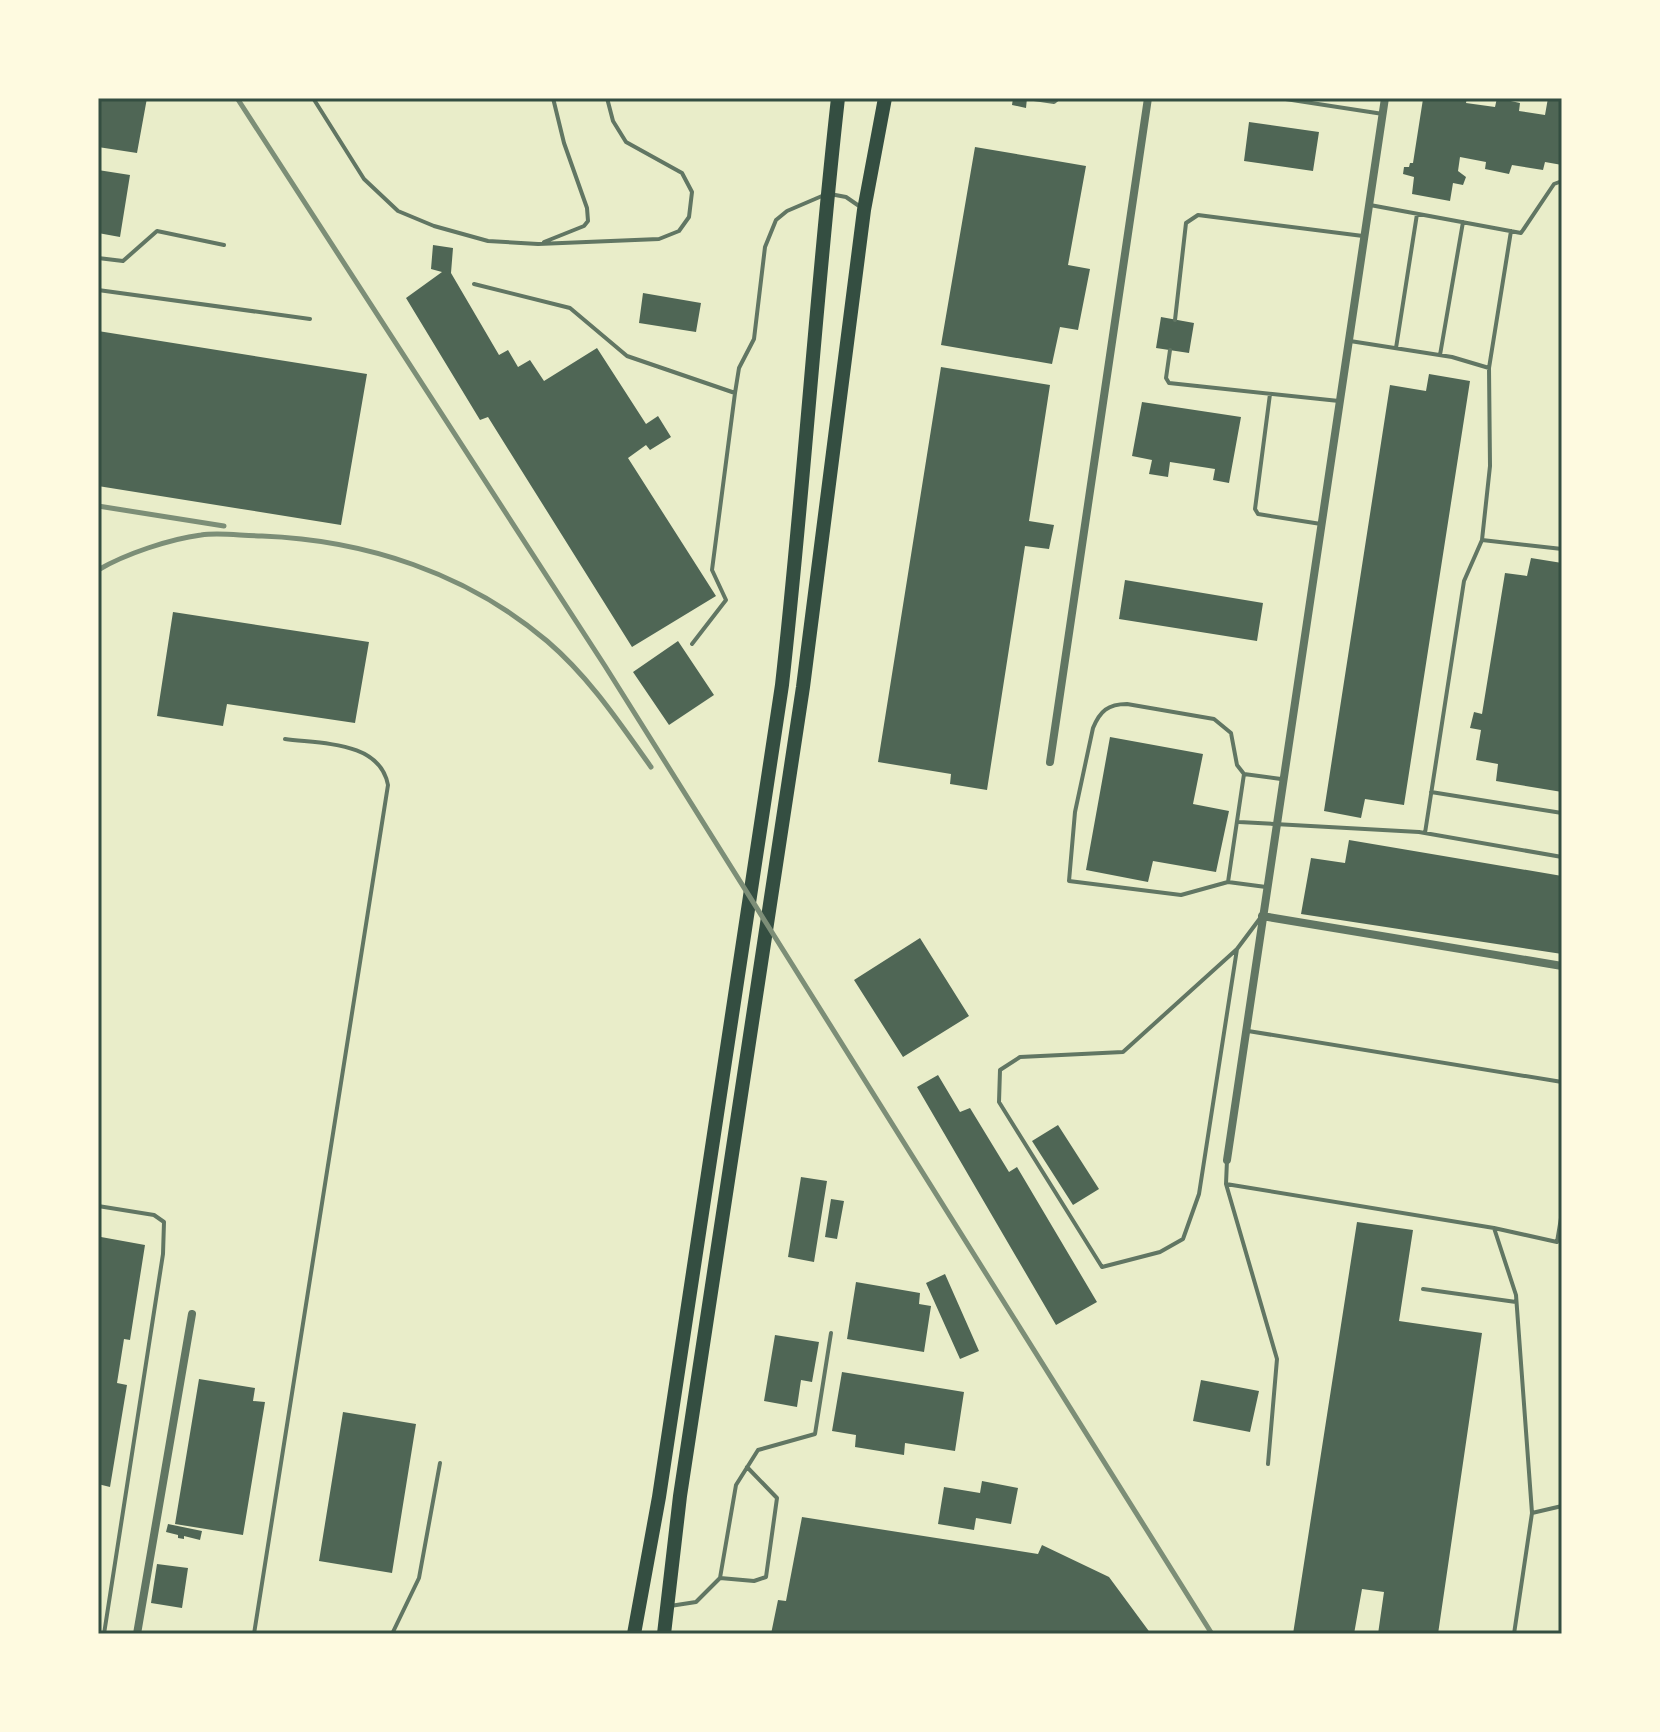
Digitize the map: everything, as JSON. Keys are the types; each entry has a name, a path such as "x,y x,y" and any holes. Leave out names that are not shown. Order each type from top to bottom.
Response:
{"main road":[{"path":"634,1634 659,1497 782,685 838,98"},
{"path":"664,1634 680,1496 803,687 864,210 885,98"}],"street":[{"path":"1050,762 1148,98"},
{"path":"1227,1160 1385,98"},
{"path":"1262,916 1562,966"},
{"path":"137,1634 192,1314"}],"lane":[{"path":"313,98 364,179 398,211 434,226 488,241 538,244 659,239 679,231 689,217 692,192 682,173 626,142 613,121 607,98"},
{"path":"538,244 584,226 588,221 587,208 564,143 553,98"},
{"path":"1027,98 1054,102 1059,98"},
{"path":"1279,98 1383,114"},
{"path":"1370,205 1521,233 1554,184 1562,181"},
{"path":"692,644 726,600 712,570 739,368 754,339 765,247 776,220 787,211 828,194 846,197 864,210"},
{"path":"1396,348 1417,214"},
{"path":"1175,320 1186,223 1198,215 1365,236"},
{"path":"1440,355 1463,222"},
{"path":"98,258 123,261 157,231 224,245"},
{"path":"1425,833 1464,581 1482,540 1490,466 1489,368 1511,231"},
{"path":"474,284 570,308 627,356 735,393"},
{"path":"98,290 310,319"},
{"path":"1350,341 1440,355 1489,368"},
{"path":"1170,350 1166,378 1169,383 1341,402"},
{"path":"1270,394 1255,509 1258,514 1323,524"},
{"path":"1482,540 1562,549"},
{"path":"1228,882 1244,774 1237,765 1231,733 1214,719 1127,704 1113,705 1101,712 1093,728 1072,834 1069,881 1181,895 1228,882 1266,887"},
{"path":"254,1634 388,785 386,772 380,763 368,755 351,748 285,739"},
{"path":"1244,774 1283,779"},
{"path":"1431,792 1562,813"},
{"path":"1239,822 1425,833 1562,857"},
{"path":"1237,949 1199,1194 1183,1239 1160,1252 1102,1267 999,1102 1000,1070 1020,1057 1123,1052 1237,949 1262,916"},
{"path":"1246,1031 1562,1082"},
{"path":"1227,1160 1226,1184 1277,1359 1268,1464"},
{"path":"1226,1184 1494,1228 1557,1242 1562,1212"},
{"path":"98,1206 154,1215 164,1222 163,1254 104,1634"},
{"path":"1494,1228 1516,1302 1532,1513 1514,1634"},
{"path":"1423,1289 1516,1302"},
{"path":"668,1606 696,1602 720,1578 736,1485 758,1450 815,1434 831,1333"},
{"path":"392,1634 419,1578 440,1463"},
{"path":"720,1578 754,1581 766,1577 777,1498 747,1467"},
{"path":"1532,1513 1562,1506"}],"building":[{"path":"98,98 147,98 137,153 98,147"},
{"path":"1013,98 1027,98 1026,108 1012,105"},
{"path":"1467,98 1466,103 1495,107 1497,98 1520,103 1519,111 1545,115 1548,98 1562,98 1562,165 1545,162 1543,170 1512,165 1509,174 1485,169 1486,162 1460,157 1458,171 1466,177 1463,185 1453,183 1450,201 1412,194 1414,177 1403,174 1404,167 1413,163 1423,99"},
{"path":"1249,122 1319,132 1313,171 1244,161"},
{"path":"975,147 1086,166 1068,265 1090,269 1078,330 1060,327 1052,364 941,345"},
{"path":"98,170 130,175 120,237 98,233"},
{"path":"433,245 453,248 451,273 499,355 508,350 518,367 530,360 544,381 597,348 646,424 658,416 671,437 650,450 646,445 628,458 716,596 632,647 488,417 480,420 406,298 442,272 431,269"},
{"path":"643,293 701,303 696,332 639,323"},
{"path":"1161,317 1194,323 1189,353 1156,348"},
{"path":"98,331 367,374 341,525 98,486"},
{"path":"941,367 1050,385 1029,521 1054,525 1049,549 1025,546 987,790 950,784 951,774 878,762"},
{"path":"1429,374 1470,381 1404,805 1365,799 1361,818 1324,811 1390,385 1426,391"},
{"path":"1142,402 1241,417 1229,483 1213,480 1215,469 1170,462 1168,477 1149,474 1152,460 1132,456"},
{"path":"1531,558 1562,563 1562,792 1496,781 1498,764 1476,760 1481,730 1470,728 1474,712 1482,714 1505,573 1527,576"},
{"path":"1125,580 1263,603 1257,641 1119,619"},
{"path":"173,612 369,642 355,723 227,704 223,726 157,716"},
{"path":"678,641 714,695 669,725 633,672"},
{"path":"1110,737 1203,754 1193,804 1229,811 1216,872 1153,861 1148,882 1086,870"},
{"path":"1349,840 1562,876 1562,954 1301,914 1311,858 1345,863"},
{"path":"920,938 969,1016 903,1057 854,980"},
{"path":"938,1075 960,1112 970,1108 1009,1172 1017,1167 1097,1302 1056,1325 917,1087"},
{"path":"1058,1125 1099,1189 1073,1205 1032,1141"},
{"path":"801,1177 827,1181 814,1262 788,1257"},
{"path":"831,1199 844,1201 837,1239 825,1237"},
{"path":"1357,1222 1413,1230 1399,1321 1482,1333 1438,1634 1378,1634 1384,1592 1362,1589 1354,1634 1293,1634"},
{"path":"101,1237 145,1245 130,1340 124,1339 117,1383 127,1385 110,1487 98,1484 98,1255"},
{"path":"945,1274 979,1351 960,1359 926,1283"},
{"path":"856,1282 920,1293 919,1304 931,1306 924,1352 847,1339"},
{"path":"775,1335 819,1342 812,1382 801,1380 797,1407 764,1401"},
{"path":"842,1372 964,1392 955,1451 905,1443 904,1455 855,1447 856,1435 832,1431"},
{"path":"199,1379 255,1388 253,1401 265,1402 243,1535 175,1524"},
{"path":"1201,1380 1259,1391 1250,1432 1193,1421"},
{"path":"343,1412 416,1424 392,1573 319,1561"},
{"path":"982,1481 1018,1488 1011,1524 976,1518 974,1530 938,1524 944,1487 980,1493"},
{"path":"802,1517 1038,1554 1042,1545 1109,1577 1151,1634 771,1634 778,1600 786,1601"},
{"path":"168,1524 202,1531 200,1540 184,1536 184,1539 178,1538 178,1535 166,1532"},
{"path":"157,1564 188,1568 182,1608 151,1603"}],"railway":[{"path":"237,98 605,666 1212,1634"},
{"path":"98,506 224,526"},
{"path":"98,570 121,558 162,544 216,534 301,539 376,553 413,564 483,596 547,641 590,685 651,767"}]}
